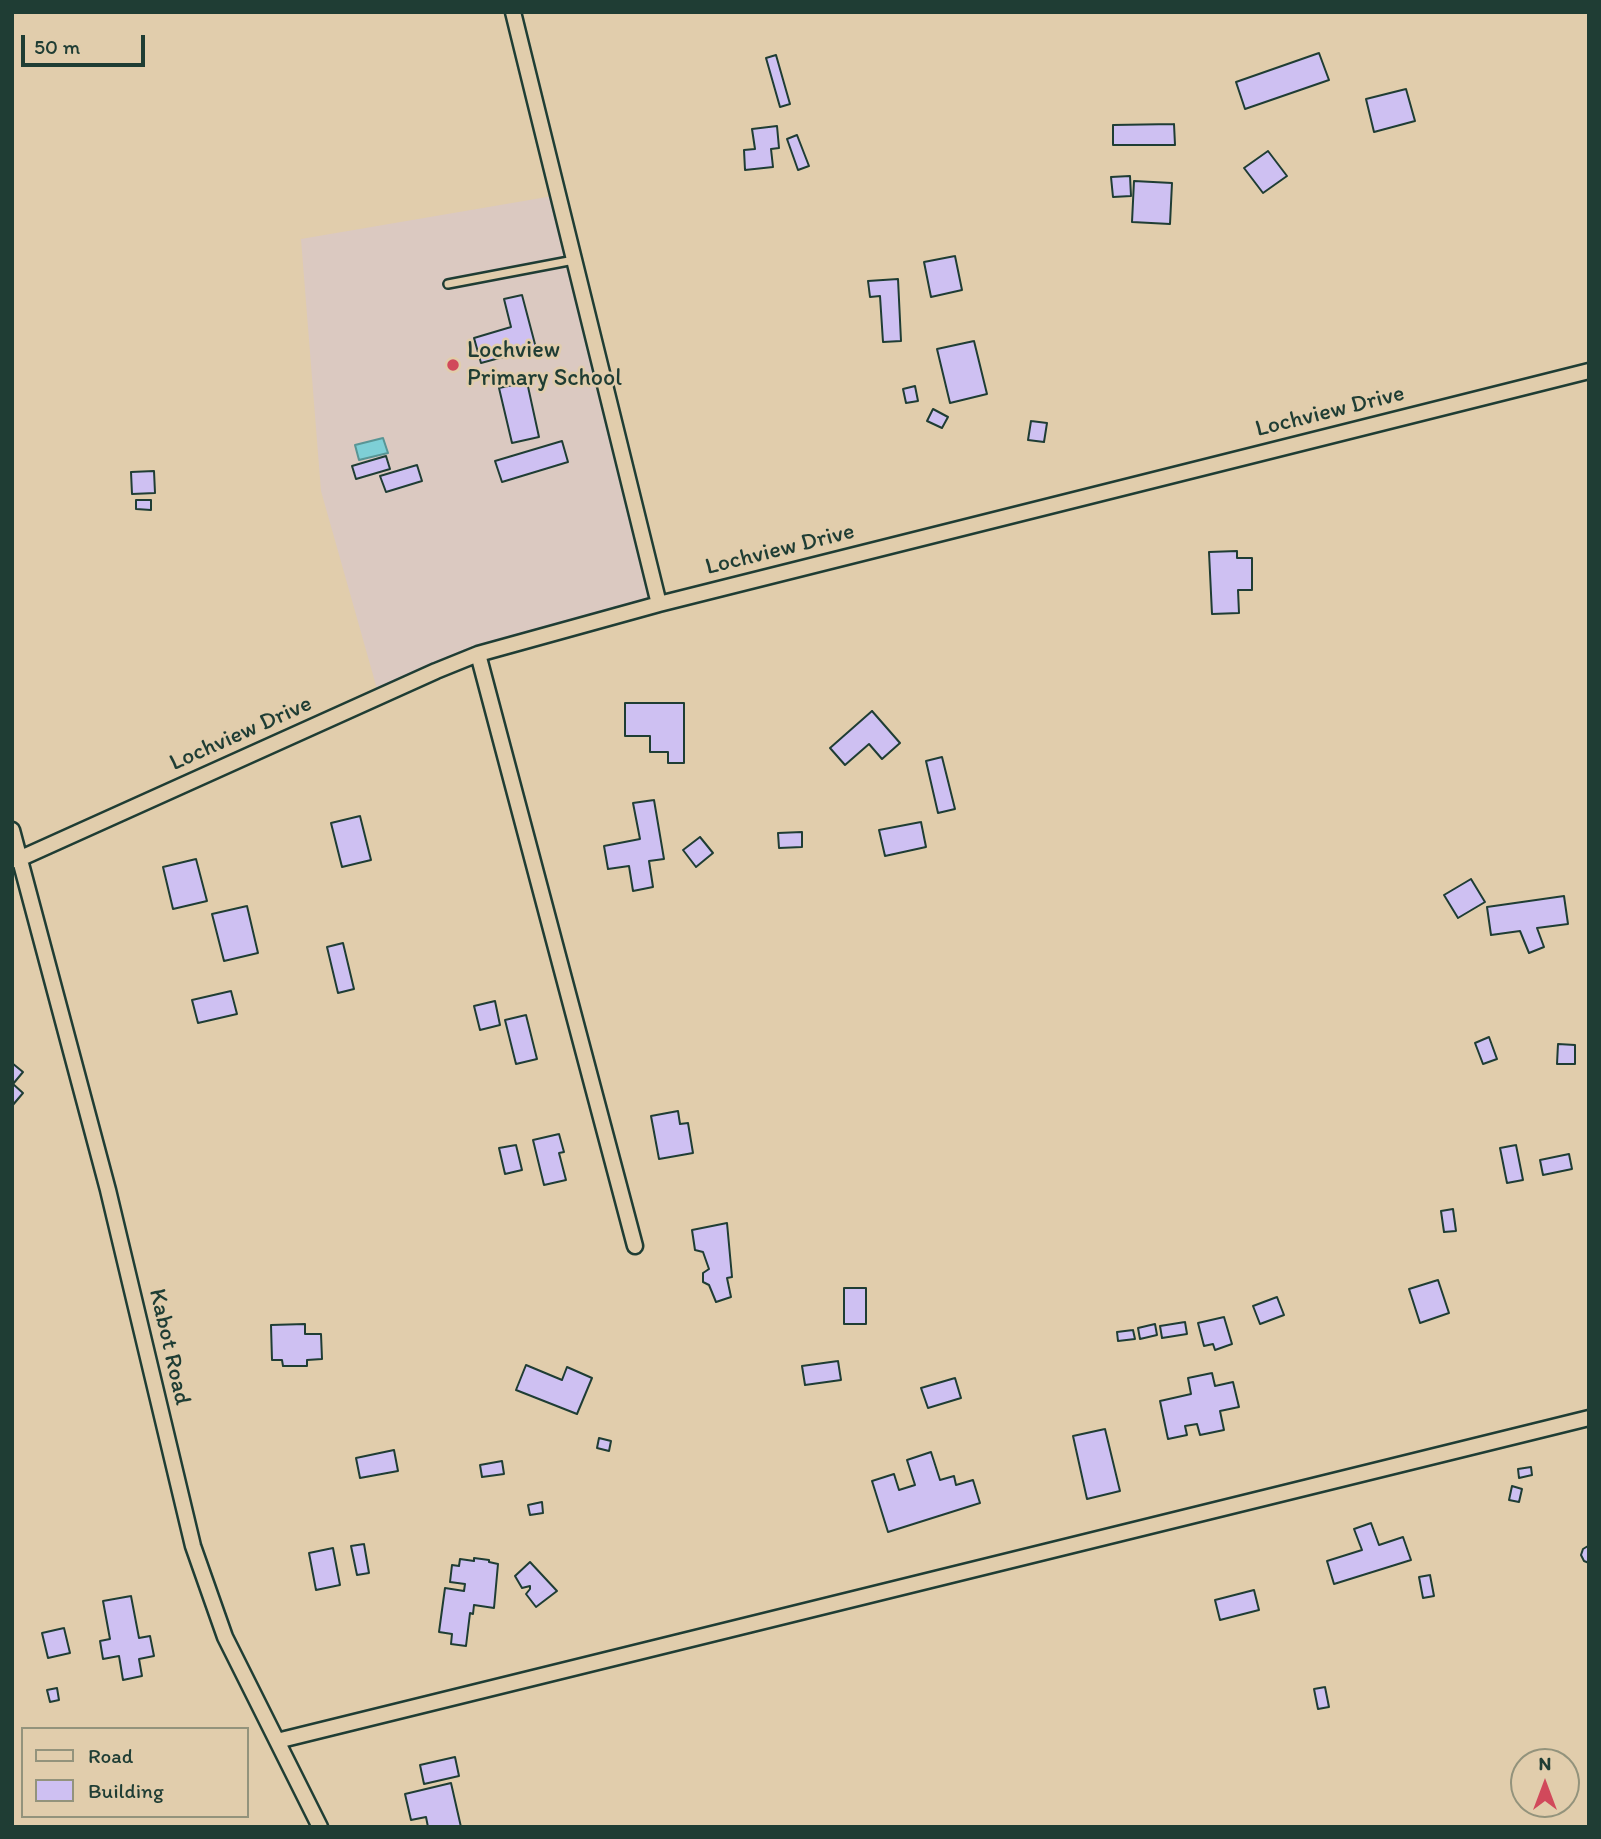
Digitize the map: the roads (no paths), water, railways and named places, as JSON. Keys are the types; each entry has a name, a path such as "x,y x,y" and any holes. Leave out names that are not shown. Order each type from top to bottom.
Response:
{"street":[{"path":"513,12 659,604"},
{"name":"Lochview Drive","path":"16,860 478,654 659,604 1589,371"},
{"path":"478,654 635,1246"},
{"name":"Kabot Road","path":"12,830 16,860 108,1189 193,1546 225,1637 320,1827"},
{"path":"277,1741 1589,1418"}],"lane":[{"path":"448,284 574,260"}],"water":[{"path":"383,438 388,453 359,460 355,445"}],"place":[{"name":"Lochview Primary School","path":"453,365"}]}
